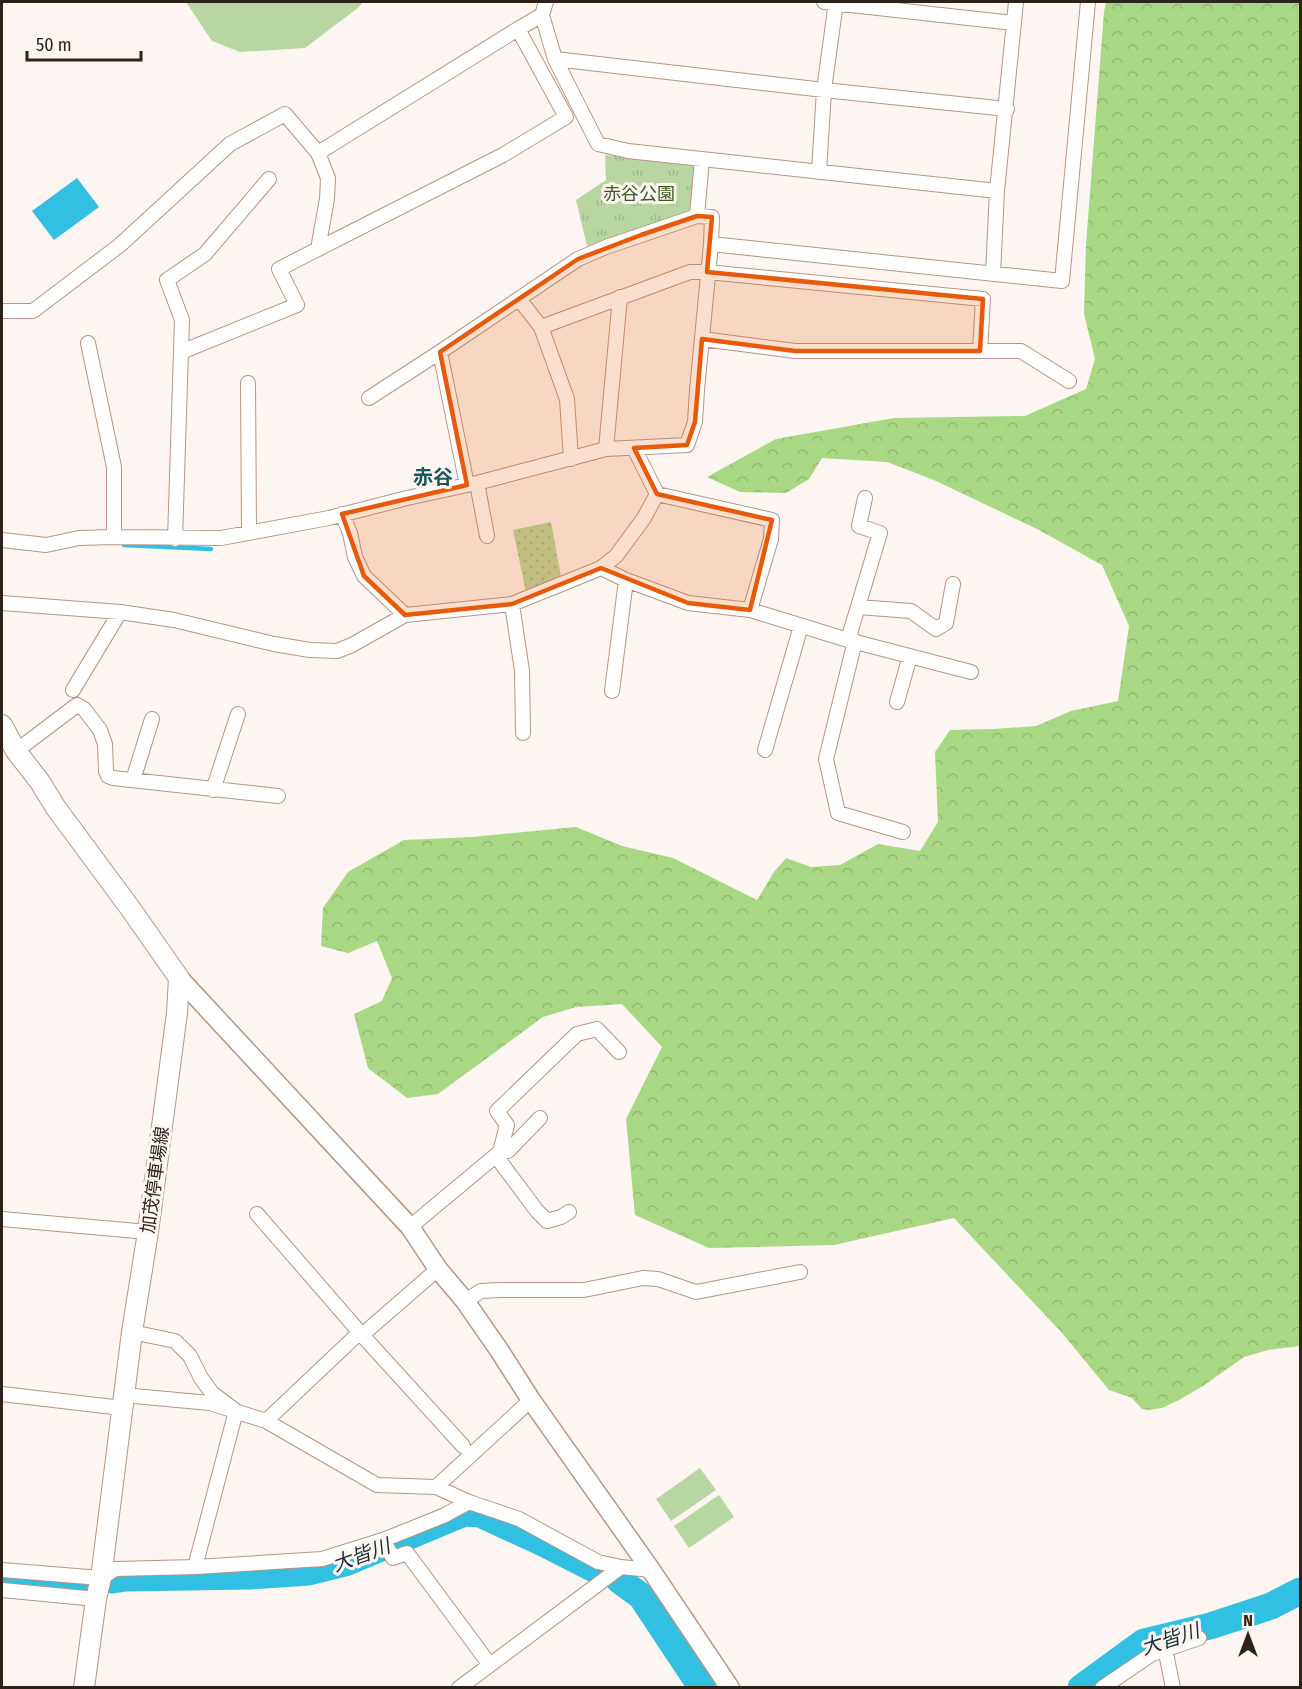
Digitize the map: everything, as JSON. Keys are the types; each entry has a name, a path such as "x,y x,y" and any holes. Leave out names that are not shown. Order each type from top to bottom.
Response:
{"main road":[{"path":"2,725 16,751 40,782 56,808 180,978"},
{"name":"加茂停車場線","path":"84,1688 101,1578 132,1332 148,1232 180,978"}],"street":[{"path":"819,172 832,2 1013,23"},
{"path":"993,274 997,190 1007,109 1016,2"},
{"path":"711,244 1062,281 1088,2"},
{"path":"318,153 518,29 544,8 555,59 598,144 628,151 997,190"},
{"path":"181,352 297,304 279,269 503,155 566,117 518,29"},
{"path":"555,59 1007,109"},
{"path":"2,311 33,310 120,245 230,144 285,114 318,153 328,178 327,199 318,249"},
{"path":"697,216 702,159"},
{"path":"175,539 182,320 168,280 205,254 269,180"},
{"path":"2,540 45,544 79,538 221,538 329,518 606,449 687,445 695,422 712,217 697,216 578,259 369,398"},
{"path":"541,327 690,272 707,272 983,300 980,351"},
{"path":"606,449 620,297"},
{"path":"519,299 541,327 567,399 571,459"},
{"path":"702,339 795,351 1021,351 1069,381"},
{"path":"88,343 114,467 114,537"},
{"path":"440,352 472,484 488,536"},
{"path":"248,382 249,532"},
{"path":"634,448 657,494"},
{"path":"2,603 120,612 174,621 274,644 310,650 337,651 405,615 512,604 601,568 616,556 644,518 657,494"},
{"path":"657,494 772,520 771,539 750,610"},
{"path":"865,498 859,526 880,533 858,607 826,759 838,813 903,832"},
{"path":"342,514 350,533 355,557 364,576 405,615"},
{"path":"601,568 626,580 688,603 750,610 971,672"},
{"path":"612,691 626,580"},
{"path":"858,607 911,611 936,629 946,623 953,584"},
{"path":"512,604 522,671 523,733"},
{"path":"73,690 120,612"},
{"path":"765,750 801,626"},
{"path":"897,702 910,656"},
{"path":"16,751 77,705 81,706 100,730 105,744 108,776 279,796"},
{"path":"213,790 238,714"},
{"path":"133,780 152,719"},
{"path":"180,978 410,1227 438,1269 465,1301 730,1688"},
{"path":"498,1154 507,1125 497,1111 577,1034 597,1029 619,1052"},
{"path":"410,1227 498,1154 508,1151 540,1118"},
{"path":"498,1154 537,1211 547,1221 569,1212"},
{"path":"257,1214 361,1334 464,1446"},
{"path":"2,1219 148,1232"},
{"path":"267,1421 361,1334 438,1269"},
{"path":"465,1301 482,1291 584,1290 643,1278 658,1279 696,1292 800,1272"},
{"path":"132,1332 176,1341 190,1356 201,1378 213,1393 237,1411"},
{"path":"2,1394 123,1402 210,1403 267,1421 377,1485 436,1487 469,1503 519,1519 598,1562 651,1570"},
{"path":"436,1487 531,1400"},
{"path":"195,1567 237,1411"},
{"path":"2,1570 101,1578 115,1569 195,1567 322,1559 383,1540 469,1503"},
{"path":"383,1540 393,1558 407,1553 490,1665"},
{"path":"459,1688 621,1567"},
{"path":"2,1590 96,1599"},
{"path":"1102,1688 1152,1654 1199,1638"},
{"path":"1165,1648 1173,1688"}],"highlighted area":[{"path":"697,216 712,217 707,272 983,299 980,351 795,351 702,339 695,422 687,445 634,448 657,494 772,520 750,610 688,603 601,568 512,604 405,615 364,576 342,514 467,485 440,352 578,259"}],"green space":[{"path":"186,2 363,2 305,48 240,52 212,41"},
{"path":"1106,2 1300,2 1300,1346 1268,1350 1244,1357 1179,1400 1162,1408 1149,1410 1142,1409 1132,1398 1109,1390 1062,1333 954,1218 834,1245 709,1248 635,1215 626,1119 662,1047 622,1004 576,1007 543,1017 438,1094 407,1098 368,1068 354,1014 382,1001 392,978 377,941 348,953 321,946 323,908 348,872 404,840 472,837 576,827 622,846 673,858 757,900 774,872 786,858 811,867 840,865 878,844 920,851 938,822 935,752 950,730 1036,726 1071,711 1118,701 1129,626 1102,565 1039,530 934,480 887,462 822,458 809,479 786,493 740,492 707,477 776,439 894,418 1025,416 1086,389 1095,359 1084,314 1086,244"},
{"name":"赤谷公園","path":"605,155 697,163 693,213 587,246 576,200 606,180"},
{"path":"551,522 561,577 526,592 513,530"},
{"path":"700,1468 716,1490 671,1521 656,1499"},
{"path":"719,1495 734,1517 689,1548 674,1526"}],"water":[{"path":"77,178 99,207 54,240 32,211"}],"waterway":[{"path":"124,545 211,549"},
{"name":"大皆川","path":"113,1580 309,1572 345,1563 464,1513 480,1514 592,1568"},
{"name":"大皆川","path":"2,1577 84,1586"},
{"name":"大皆川","path":"619,1580 641,1596 702,1688"},
{"name":"大皆川","path":"1081,1688 1144,1642 1210,1626 1271,1606 1300,1591"}],"district":[{"name":"赤谷","path":"433,477"}]}
